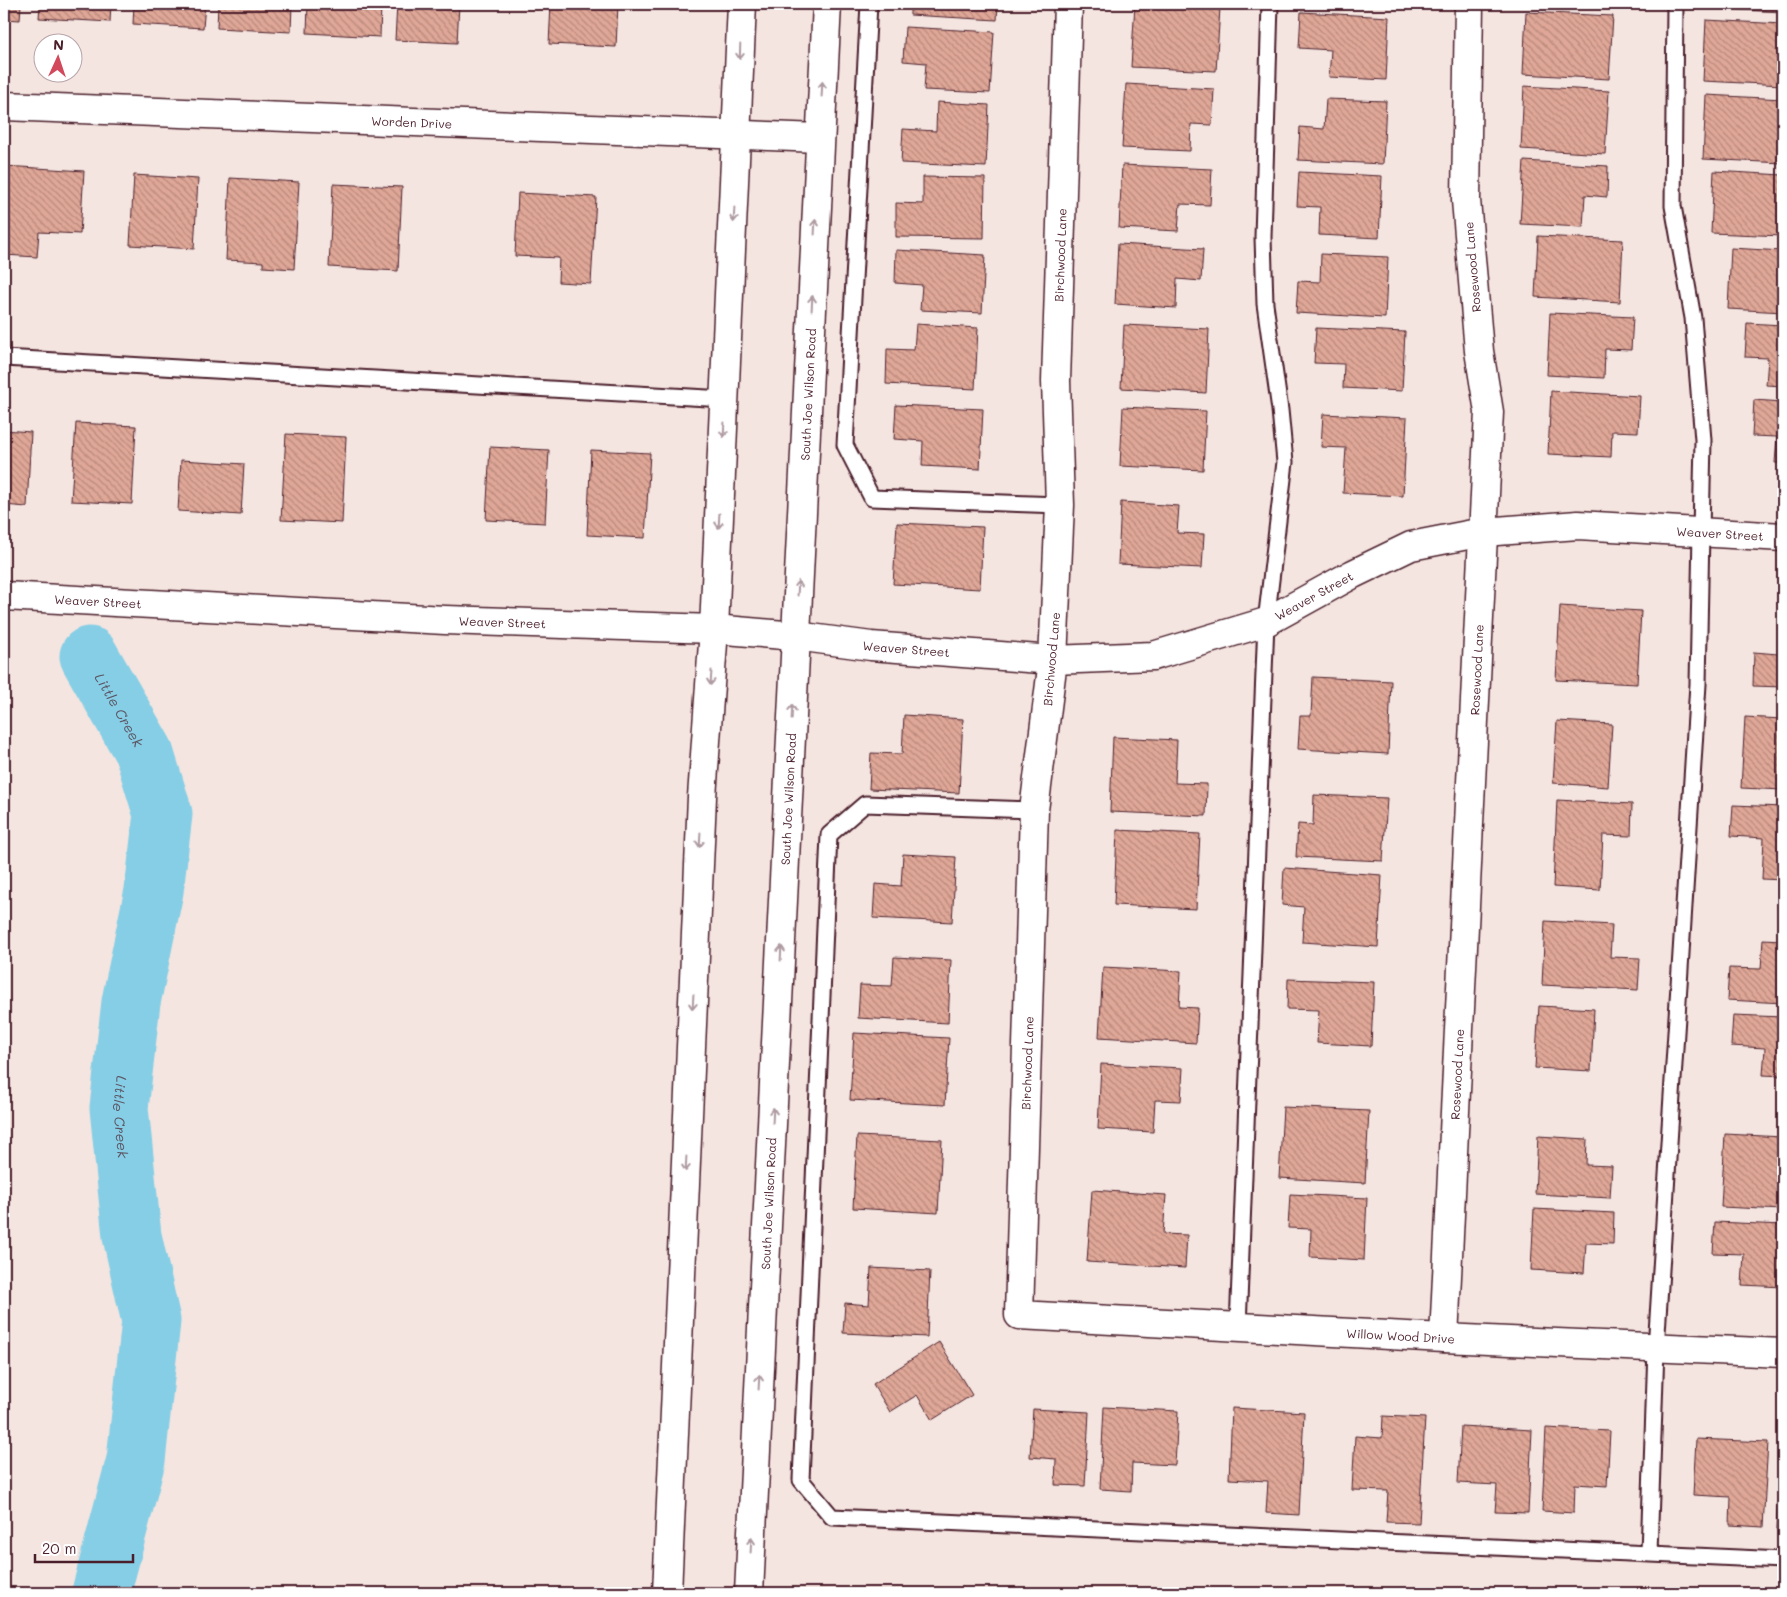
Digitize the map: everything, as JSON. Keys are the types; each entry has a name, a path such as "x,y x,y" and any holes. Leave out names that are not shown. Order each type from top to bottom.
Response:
{"street":[{"path":"667,1593 702,807 714,629 742,4"},
{"name":"South Joe Wilson Road","path":"748,1593 827,4"},
{"name":"Birchwood Lane","path":"1019,1315 1034,810 1053,660 1060,505 1056,381 1068,4"},
{"name":"Rosewood Lane","path":"1444,1338 1489,412 1479,351 1466,200 1469,4"},
{"name":"Worden Drive","path":"4,106 819,138"},
{"name":"Weaver Street","path":"4,596 445,620 714,629 796,636 871,646 1053,660 1153,656 1266,622 1353,574 1411,546 1482,532 1578,525 1783,537"},
{"name":"Willow Wood Drive","path":"1019,1315 1444,1338 1783,1353"}],"lane":[{"path":"869,4 845,445 872,498 1060,505"},
{"path":"1238,1327 1266,622 1285,462 1280,410 1265,304 1264,237 1270,4"},
{"path":"1649,1554 1656,1348 1698,684 1701,532 1702,440 1693,318 1673,206 1676,4"},
{"path":"4,358 725,399"},
{"path":"1034,810 865,804 829,835 801,1480 832,1517 1783,1560"}],"building":[{"path":"4,4 21,4 20,20 4,19"},
{"path":"40,4 111,4 110,22 39,18"},
{"path":"134,4 205,4 203,28 133,24"},
{"path":"218,4 292,4 291,32 217,28"},
{"path":"308,4 381,4 380,37 307,33"},
{"path":"397,4 459,4 457,43 395,40"},
{"path":"551,4 618,4 616,47 549,44"},
{"path":"910,4 998,4 997,20 910,15"},
{"path":"1135,4 1220,8 1216,71 1131,67"},
{"path":"1698,4 1783,4 1783,12 1698,8"},
{"path":"1301,12 1389,17 1386,80 1329,77 1331,50 1299,48"},
{"path":"1526,12 1613,16 1609,79 1523,74"},
{"path":"1706,20 1783,24 1783,85 1703,81"},
{"path":"905,27 994,32 990,93 924,90 926,63 903,61"},
{"path":"1126,84 1214,89 1212,125 1191,124 1190,151 1122,148"},
{"path":"1524,86 1609,91 1605,154 1521,149"},
{"path":"1706,95 1783,99 1783,163 1703,159"},
{"path":"1326,99 1386,101 1383,164 1298,160 1300,127 1324,129"},
{"path":"937,102 989,105 986,167 901,163 903,129 936,131"},
{"path":"1524,161 1608,166 1607,197 1585,195 1583,227 1520,224"},
{"path":"1122,165 1212,169 1210,205 1180,204 1178,231 1119,228"},
{"path":"5,166 84,171 80,234 39,232 37,257 4,255"},
{"path":"1714,171 1783,175 1783,236 1711,233"},
{"path":"1299,172 1382,176 1379,238 1319,235 1320,207 1297,206"},
{"path":"134,175 198,179 194,249 130,245"},
{"path":"923,177 985,178 984,238 896,237 896,203 923,204"},
{"path":"230,178 299,182 294,269 263,267 263,262 226,260"},
{"path":"333,184 402,187 398,271 329,267"},
{"path":"518,193 596,197 591,284 558,282 559,258 515,256"},
{"path":"1538,236 1623,240 1620,302 1535,297"},
{"path":"1118,244 1203,249 1201,281 1177,279 1176,308 1115,304"},
{"path":"1731,248 1783,251 1783,312 1728,309"},
{"path":"896,250 985,255 982,313 920,310 922,285 895,283"},
{"path":"1321,254 1388,257 1385,318 1296,313 1298,281 1320,282"},
{"path":"1550,313 1633,317 1631,350 1605,349 1604,378 1547,375"},
{"path":"1747,323 1783,325 1783,386 1766,385 1768,358 1745,357"},
{"path":"916,324 978,328 975,389 886,384 887,349 914,350"},
{"path":"1124,325 1209,329 1206,393 1121,388"},
{"path":"1316,328 1405,332 1402,391 1343,388 1344,364 1314,363"},
{"path":"1551,391 1640,396 1638,432 1612,431 1611,457 1548,454"},
{"path":"1754,400 1783,402 1783,463 1775,463 1777,437 1752,436"},
{"path":"896,405 983,409 980,469 922,466 923,441 894,439"},
{"path":"1123,407 1206,411 1203,470 1120,466"},
{"path":"1323,414 1407,418 1403,496 1343,493 1346,448 1321,447"},
{"path":"76,423 136,426 132,504 71,501"},
{"path":"4,430 31,432 27,507 4,505"},
{"path":"286,434 346,437 342,523 281,520"},
{"path":"490,447 549,450 545,523 486,520"},
{"path":"591,450 650,453 645,538 587,535"},
{"path":"181,460 244,464 241,515 178,511"},
{"path":"1121,502 1179,506 1177,533 1204,534 1202,568 1118,564"},
{"path":"897,523 983,527 980,589 893,584"},
{"path":"1560,606 1641,611 1637,684 1556,680"},
{"path":"1779,623 1783,623 1783,687 1753,686 1754,652 1778,654"},
{"path":"1313,677 1391,681 1388,754 1298,749 1300,716 1311,716"},
{"path":"904,715 963,719 959,793 869,789 871,753 902,754"},
{"path":"1745,717 1783,719 1783,790 1741,788"},
{"path":"1557,721 1612,724 1608,787 1553,783"},
{"path":"1113,737 1177,740 1175,783 1207,784 1206,816 1110,812"},
{"path":"1314,795 1387,798 1383,861 1296,857 1298,824 1313,825"},
{"path":"1557,800 1632,804 1631,836 1603,835 1600,890 1553,887"},
{"path":"1733,805 1783,807 1783,880 1762,879 1764,838 1731,836"},
{"path":"1117,830 1200,834 1196,909 1114,905"},
{"path":"903,854 956,857 952,922 873,918 875,884 901,886"},
{"path":"1284,868 1382,875 1378,947 1302,942 1304,907 1282,905"},
{"path":"1545,921 1612,925 1610,957 1640,958 1638,990 1542,985"},
{"path":"1763,939 1783,940 1783,1003 1727,1000 1729,968 1761,969"},
{"path":"894,957 951,960 948,1023 858,1018 860,985 892,986"},
{"path":"1103,967 1181,971 1179,1007 1198,1008 1196,1043 1099,1037"},
{"path":"1288,979 1374,982 1371,1046 1317,1043 1319,1010 1287,1009"},
{"path":"1539,1006 1594,1009 1591,1071 1535,1068"},
{"path":"1733,1015 1783,1017 1783,1076 1763,1075 1765,1048 1731,1046"},
{"path":"854,1033 949,1038 945,1105 850,1100"},
{"path":"1101,1064 1183,1068 1181,1101 1155,1100 1153,1132 1098,1129"},
{"path":"1283,1107 1369,1111 1365,1183 1279,1178"},
{"path":"1725,1134 1783,1137 1783,1210 1721,1207"},
{"path":"857,1136 942,1140 938,1213 853,1208"},
{"path":"1538,1136 1587,1139 1586,1165 1612,1166 1610,1198 1535,1194"},
{"path":"1092,1190 1166,1195 1163,1234 1187,1235 1185,1268 1087,1262"},
{"path":"1290,1194 1367,1198 1364,1260 1310,1257 1311,1229 1288,1228"},
{"path":"1534,1209 1614,1213 1613,1244 1586,1243 1584,1273 1531,1270"},
{"path":"1715,1222 1783,1225 1783,1287 1742,1285 1744,1254 1713,1253"},
{"path":"871,1268 930,1271 927,1337 843,1333 845,1303 869,1305"},
{"path":"939,1342 972,1395 932,1420 917,1395 890,1412 873,1384"},
{"path":"1104,1407 1178,1411 1175,1465 1132,1463 1131,1491 1100,1489"},
{"path":"1232,1408 1304,1412 1299,1515 1266,1513 1268,1481 1229,1479"},
{"path":"1033,1409 1089,1412 1085,1486 1055,1485 1056,1459 1030,1457"},
{"path":"1383,1416 1425,1418 1419,1523 1386,1522 1388,1491 1352,1490 1355,1436 1382,1438"},
{"path":"1461,1426 1532,1430 1528,1513 1495,1512 1497,1485 1458,1483"},
{"path":"1546,1428 1610,1431 1607,1486 1575,1484 1574,1513 1542,1511"},
{"path":"1696,1439 1768,1442 1763,1527 1730,1525 1731,1497 1693,1495"},
{"path":"1781,1439 1783,1439 1783,1530 1776,1530"}],"waterway":[{"name":"Little Creek","path":"89,656 144,752 163,814 154,891 131,1002 119,1108 132,1236 151,1321 136,1460 101,1593"}]}
